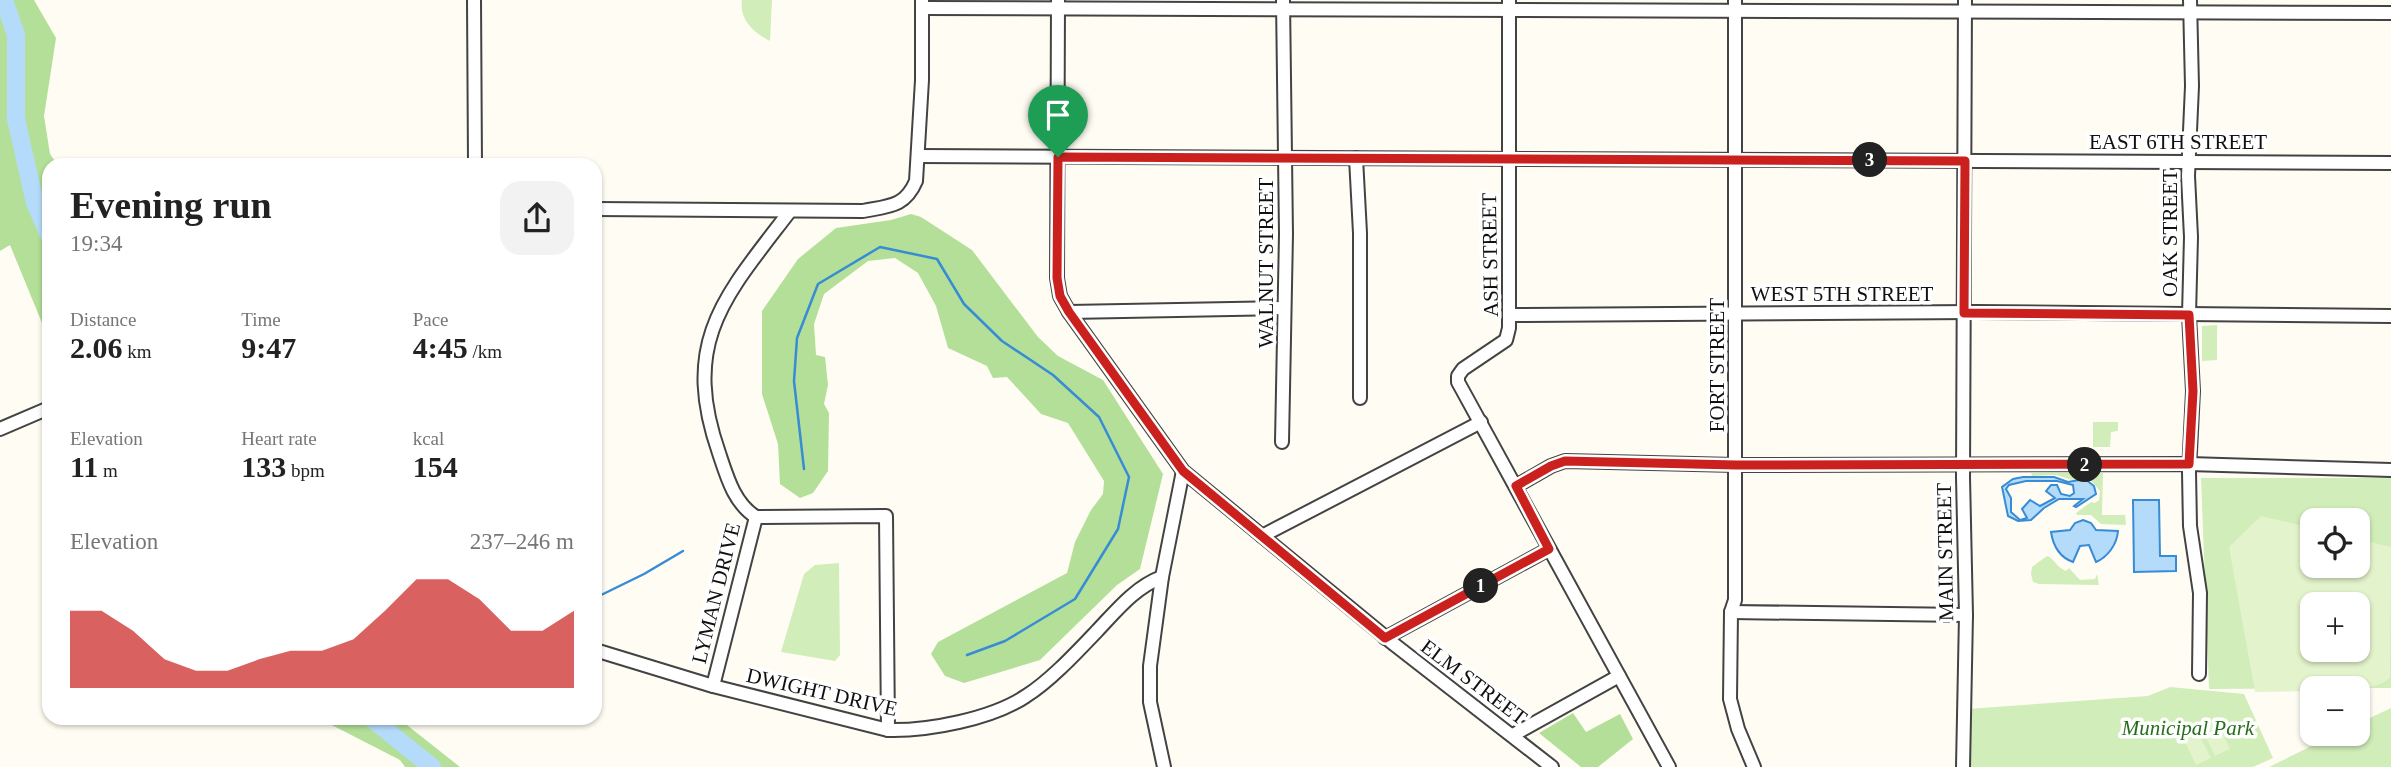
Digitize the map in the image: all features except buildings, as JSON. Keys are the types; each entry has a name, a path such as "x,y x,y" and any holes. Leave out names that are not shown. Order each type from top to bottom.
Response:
{"street":[{"path":"474,0 475,158"},
{"path":"602,209 863,211 902,202 911,194 916,181 922,4 2190,6 2391,13"},
{"name":"ELM STREET","path":"1058,4 1057,278 1060,296 1069,312 1183,471 1385,638 1552,767"},
{"name":"WALNUT STREET","path":"1282,442 1284,5"},
{"name":"ASH STREET","path":"1509,5 1509,315 1506,340 1462,369 1458,382 1669,767"},
{"name":"FORT STREET","path":"1735,5 1736,465 1735,600 1731,612 1730,699 1738,729 1754,767"},
{"name":"MAIN STREET","path":"1964,767 1965,5"},
{"name":"OAK STREET","path":"2190,6 2192,86 2189,315 2193,391 2189,464 2190,526 2200,593 2199,674"},
{"name":"EAST 6TH STREET","path":"918,156 2391,163"},
{"path":"1356,158 1360,233 1360,398"},
{"name":"LYMAN DRIVE","path":"713,686 755,517 747,512 729,483 715,441 707,414 705,357 710,330 732,286 790,211"},
{"path":"1069,312 1284,308"},
{"name":"WEST 5TH STREET","path":"1509,315 1964,313 2391,316"},
{"path":"0,429 42,411"},
{"path":"1262,536 1481,422"},
{"path":"1516,486 1565,461 1736,465 2189,464 2391,470"},
{"path":"1164,767 1150,702 1150,666 1162,577 1183,471"},
{"path":"755,517 886,516 887,730"},
{"path":"1385,638 1549,549"},
{"name":"DWIGHT DRIVE","path":"602,652 713,686 887,730 910,731 964,721 1026,697 1076,653 1130,598 1149,582 1162,577"},
{"path":"1731,612 1966,615"},
{"path":"1513,735 1619,676"}],"green space":[{"path":"0,0 34,0 56,38 44,116 53,158 42,158 42,323 10,245 0,251"},
{"path":"742,0 772,0 770,41 748,25"},
{"path":"911,214 921,217 972,250 1038,337 1058,356 1103,380 1163,474 1140,569 1117,585 1040,660 964,683 945,676 931,654 938,642 1067,573 1075,542 1091,510 1103,494 1104,481 1068,423 1041,414 1007,377 993,378 987,366 948,348 936,306 918,273 895,258 868,261 824,294 814,324 816,355 825,357 828,385 824,404 829,413 828,471 813,493 800,498 780,484 778,444 762,394 762,311 798,259 836,228 891,220"},
{"path":"2217,325 2217,360 2202,361 2202,326"},
{"path":"2093,422 2118,422 2118,431 2111,432 2110,447 2093,447"},
{"path":"2031,473 2103,473 2102,515 2125,515 2126,525 2101,524 2091,515 2077,515 2076,513 2091,502 2099,500 2100,491 2088,477 2072,480 2056,475 2032,476"},
{"path":"2201,478 2391,478 2391,688 2370,688 2370,676 2300,676 2300,688 2209,689"},
{"path":"2261,516 2300,525 2300,578 2370,578 2370,542 2391,547 2390,678 2370,687 2370,676 2300,676 2300,691 2255,692 2229,547"},
{"path":"2047,556 2063,570 2069,568 2080,580 2095,579 2097,574 2099,585 2033,582 2032,567"},
{"path":"839,563 840,655 835,661 781,652 804,574 815,565"},
{"name":"Municipal Park","path":"2170,687 2244,694 2273,758 2253,767 1971,767 1967,709 2148,696"},
{"path":"2391,708 2391,767 2269,767 2312,746 2370,746 2370,718"},
{"path":"1573,713 1586,732 1620,714 1633,739 1598,767 1581,767 1539,733"},
{"path":"2215,718 2230,749 2215,756 2200,725"},
{"path":"332,725 407,725 460,767 405,767 400,760"},
{"path":"2195,727 2211,758 2196,765 2181,734"}],"water":[{"path":"2054,477 2068,482 2085,479 2094,486 2096,494 2076,507 2074,506 2083,499 2059,499 2031,520 2018,521 2008,516 2002,487 2013,479","holes":["2026,481 2057,481 2073,485 2074,493 2070,496 2061,494 2057,485 2051,485 2046,491 2055,498 2040,506 2030,500 2022,509 2027,518 2020,520 2011,512 2011,498 2006,489 2009,485"]},
{"path":"2133,500 2159,500 2160,556 2176,556 2176,571 2134,572"},
{"path":"2083,520 2091,523 2096,530 2118,531 2111,550 2096,562 2089,545 2080,546 2073,562 2060,554 2053,541 2051,532 2070,530 2075,523"}],"waterway":[{"path":"4,0 16,35 16,119 35,203 42,219"},
{"path":"804,469 794,381 797,338 818,284 880,247 937,259 964,304 1002,341 1053,375 1099,417 1129,477 1118,529 1075,599 1005,641 967,655"},
{"path":"602,595 683,551"},
{"path":"380,725 432,767"}],"route":[{"path":"1058,157 1965,161 1964,313 2189,315 2193,391 2189,464 1736,465 1565,461 1516,486 1549,549 1385,638 1183,471 1069,312 1060,296 1057,278 1058,157"}]}
